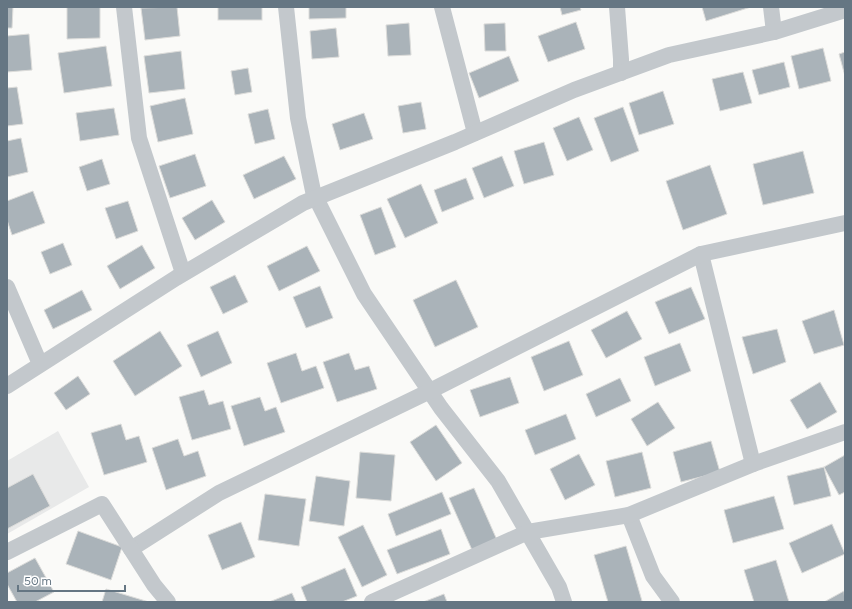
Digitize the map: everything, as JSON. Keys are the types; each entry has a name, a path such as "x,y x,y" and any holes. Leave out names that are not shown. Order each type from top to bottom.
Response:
{"street":[{"path":"124,7 139,138 183,273"},
{"path":"286,7 298,118 313,191 316,198 364,294 441,408 498,481 559,587 564,602"},
{"path":"442,7 474,133"},
{"path":"617,7 621,59 620,73"},
{"path":"771,7 774,32"},
{"path":"7,386 183,273 303,203 474,133 574,90 669,55 774,32 845,10"},
{"path":"131,549 219,493 430,391 702,254 845,223"},
{"path":"702,254 753,464"},
{"path":"7,287 40,364"},
{"path":"376,601 528,532 629,515 753,464 845,432"},
{"path":"7,552 102,504 154,585 168,602"},
{"path":"629,515 654,576 672,602"}],"shaded area":[{"path":"58,431 89,487 7,534 7,461"}],"building":[{"path":"7,7 13,7 12,28 7,28"},
{"path":"67,7 100,7 100,38 67,39"},
{"path":"177,7 180,36 145,40 141,8"},
{"path":"218,7 262,7 262,20 218,20"},
{"path":"309,7 346,7 346,18 309,19"},
{"path":"560,7 580,7 581,10 562,15"},
{"path":"702,7 751,7 706,21"},
{"path":"576,22 585,49 548,62 538,36"},
{"path":"409,23 411,55 388,56 386,25"},
{"path":"505,23 506,51 485,51 484,24"},
{"path":"336,28 339,57 312,59 310,31"},
{"path":"29,34 32,70 7,72 7,36"},
{"path":"106,46 112,86 64,93 58,53"},
{"path":"823,48 831,81 799,89 791,56"},
{"path":"181,51 185,89 149,93 144,56"},
{"path":"845,52 845,76 839,54"},
{"path":"509,56 519,81 479,98 469,73"},
{"path":"784,62 790,87 759,95 752,70"},
{"path":"248,68 252,92 235,95 231,71"},
{"path":"743,72 752,103 720,111 712,79"},
{"path":"17,87 23,124 7,126 7,88"},
{"path":"663,91 674,124 639,135 629,103"},
{"path":"185,98 193,134 158,142 150,106"},
{"path":"421,102 426,129 403,133 398,106"},
{"path":"623,107 639,151 611,162 594,118"},
{"path":"114,108 119,135 80,141 76,113"},
{"path":"268,109 275,139 255,144 248,114"},
{"path":"364,113 373,139 340,150 332,124"},
{"path":"579,117 593,150 567,161 553,128"},
{"path":"21,138 28,172 7,177 7,141"},
{"path":"544,142 554,175 524,184 514,151"},
{"path":"803,151 814,193 763,205 753,164"},
{"path":"195,154 206,186 170,198 159,166"},
{"path":"284,156 296,179 254,199 243,175"},
{"path":"502,156 514,186 484,198 472,168"},
{"path":"102,159 110,184 87,191 79,167"},
{"path":"710,165 727,214 683,230 666,181"},
{"path":"466,178 474,199 442,212 434,190"},
{"path":"421,184 438,223 405,238 387,199"},
{"path":"33,191 45,223 12,235 7,220 7,201"},
{"path":"212,200 225,222 195,240 182,218"},
{"path":"128,201 138,231 116,239 105,208"},
{"path":"381,207 396,247 375,255 360,215"},
{"path":"63,243 72,265 50,274 41,252"},
{"path":"142,245 155,268 120,289 107,266"},
{"path":"307,246 320,271 279,291 267,266"},
{"path":"235,275 248,302 223,314 210,287"},
{"path":"456,280 478,327 435,347 413,300"},
{"path":"320,286 333,318 306,328 293,297"},
{"path":"691,287 705,319 669,334 655,302"},
{"path":"82,290 92,310 53,329 44,310"},
{"path":"834,310 844,345 814,354 802,321"},
{"path":"627,311 642,339 606,358 591,330"},
{"path":"777,329 786,362 753,374 742,337"},
{"path":"160,331 182,366 135,396 113,361"},
{"path":"218,331 232,363 201,377 187,345"},
{"path":"569,341 583,375 544,391 531,357"},
{"path":"680,343 691,371 655,386 644,357"},
{"path":"296,353 302,371 316,366 324,388 281,403 267,363"},
{"path":"349,353 355,370 369,366 377,389 337,402 323,362"},
{"path":"78,376 90,394 66,410 54,393"},
{"path":"510,377 519,403 480,417 470,390"},
{"path":"620,378 631,401 596,417 586,394"},
{"path":"820,382 837,412 807,429 790,400"},
{"path":"204,390 209,405 223,401 231,429 192,440 179,397"},
{"path":"260,397 265,411 276,407 285,432 244,446 231,406"},
{"path":"658,402 675,428 647,446 631,419"},
{"path":"566,414 576,439 535,455 525,430"},
{"path":"121,424 126,440 139,436 147,462 104,475 91,433"},
{"path":"436,425 462,463 436,481 410,442"},
{"path":"178,439 184,456 198,451 206,476 166,490 152,448"},
{"path":"711,441 720,472 681,482 673,452"},
{"path":"360,452 395,455 391,501 356,498"},
{"path":"642,452 651,488 615,497 606,461"},
{"path":"579,454 595,485 565,500 550,469"},
{"path":"845,455 845,492 839,495 824,467"},
{"path":"824,467 831,496 794,505 787,476"},
{"path":"33,474 50,506 7,529 7,488"},
{"path":"316,476 350,481 344,526 309,521"},
{"path":"474,488 497,540 472,550 449,498"},
{"path":"442,492 451,514 396,536 388,514"},
{"path":"265,494 306,499 299,546 258,540"},
{"path":"774,496 784,529 733,543 724,510"},
{"path":"241,522 255,557 222,570 208,535"},
{"path":"832,524 845,554 802,573 789,543"},
{"path":"363,525 387,575 362,587 338,537"},
{"path":"441,529 450,554 397,574 387,550"},
{"path":"78,531 122,547 111,580 66,564"},
{"path":"626,546 642,601 608,602 594,555"},
{"path":"35,558 54,592 35,602 17,602 7,584 7,573"},
{"path":"776,560 789,602 754,602 744,570"},
{"path":"345,568 357,596 342,602 307,602 301,587"},
{"path":"106,589 149,602 102,602"},
{"path":"844,591 845,602 824,602"},
{"path":"292,593 296,602 269,602"},
{"path":"444,594 447,602 423,602"}]}
